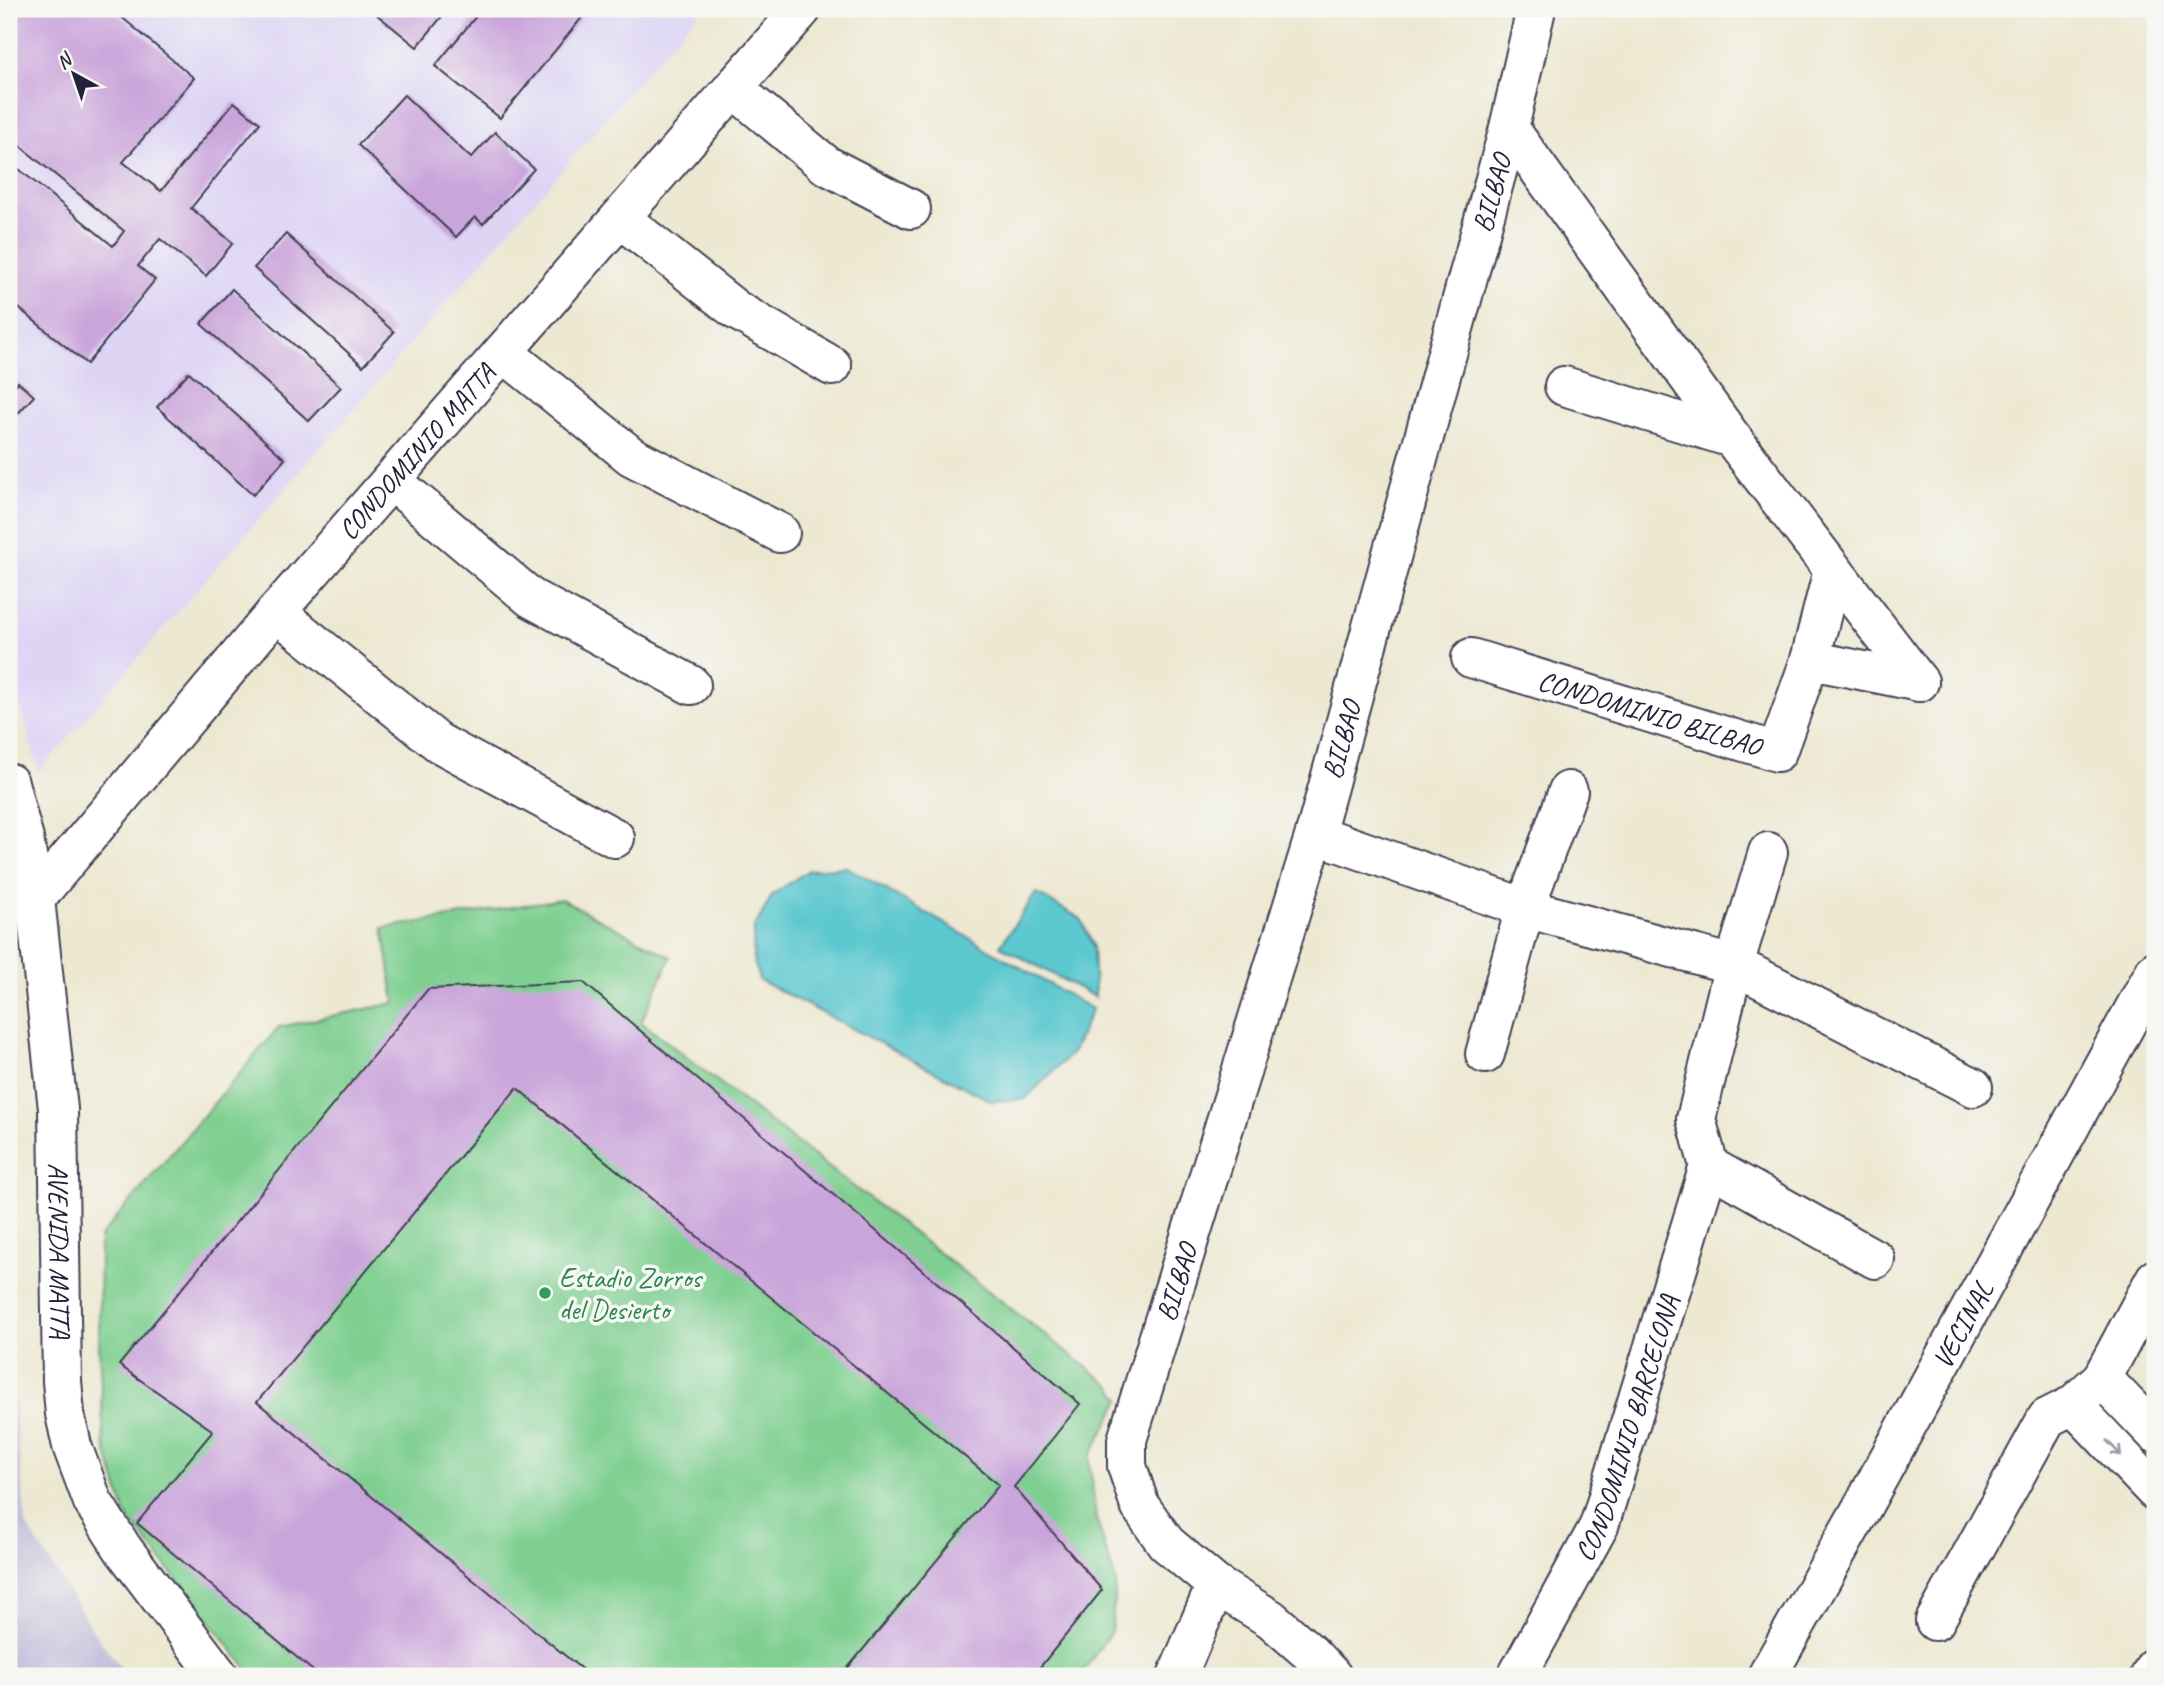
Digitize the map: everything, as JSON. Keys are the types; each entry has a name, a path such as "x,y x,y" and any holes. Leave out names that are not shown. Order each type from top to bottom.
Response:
{"street":[{"name":"CONDOMINIO MATTA","path":"35,899 276,612 802,9"},
{"name":"BILBAO","path":"1216,1585 1166,1542 1140,1506 1127,1466 1126,1440 1315,834 1509,128 1536,9"},
{"path":"733,88 826,165 911,209"},
{"path":"1509,128 1732,438 1919,682 1810,660"},
{"path":"620,218 736,310 832,366"},
{"path":"503,352 631,456 780,533"},
{"path":"1564,386 1732,438"},
{"path":"391,480 531,598 691,685"},
{"name":"CONDOMINIO BILBAO","path":"1471,658 1777,752 1810,660 1833,570"},
{"path":"276,612 439,743 615,838"},
{"name":"AVENIDA MATTA","path":"9,783 24,839 35,899 58,1109 62,1381 72,1446 82,1477 107,1526 219,1676"},
{"path":"1485,1054 1525,908 1568,791"},
{"path":"1315,834 1525,908 1734,965 1973,1087"},
{"path":"1768,852 1734,965 1696,1119 1709,1166 1875,1259"},
{"name":"VECINAL","path":"1767,1676 2155,971"},
{"name":"CONDOMINIO BARCELONA","path":"1517,1676 1599,1527 1709,1166"},
{"path":"1935,1621 2047,1418 2073,1405 2102,1378 2155,1279"},
{"path":"2102,1378 2155,1433"},
{"path":"2073,1405 2155,1491"},
{"path":"1177,1676 1216,1585 1271,1619 1332,1676"},
{"path":"2150,1676 2155,1668"}],"shaded area":[{"path":"9,9 702,9 38,773 9,675"},
{"path":"9,1319 13,1396 26,1524 99,1640 128,1676 9,1676"}],"green space":[{"name":"Estadio Zorros del Desierto","path":"561,899 671,957 641,1022 1112,1387 1121,1399 1089,1458 1096,1518 1116,1582 1111,1632 1080,1676 253,1676 126,1515 104,1443 99,1349 100,1237 279,1027 395,1003 383,928"}],"water":[{"path":"847,867 1092,1009 1073,1052 1025,1099 991,1101 759,980 753,957 754,928 773,894 809,870"},
{"path":"1036,893 1081,919 1093,946 1095,997 1000,946"}],"building":[{"path":"9,9 112,9 194,78 123,162 161,191 234,102 260,123 191,208 233,243 206,276 160,239 138,266 155,280 87,364 9,300 9,161 113,246 124,231 9,137"},
{"path":"370,9 448,9 417,47"},
{"path":"482,9 589,9 500,118 435,66"},
{"path":"404,95 471,158 495,132 534,169 483,224 475,217 456,237 358,145"},
{"path":"286,234 394,332 363,366 254,268"},
{"path":"232,289 341,387 309,421 201,324"},
{"path":"189,372 285,459 253,495 157,407"},
{"path":"18,382 34,396 9,423 9,392"},
{"path":"583,982 1080,1404 1014,1487 1102,1590 1033,1676 841,1676 999,1485 517,1088 257,1402 590,1676 319,1676 137,1523 213,1431 119,1365 428,989"}],"place":[{"name":"Estadio Zorros del Desierto","path":"545,1293"}]}
